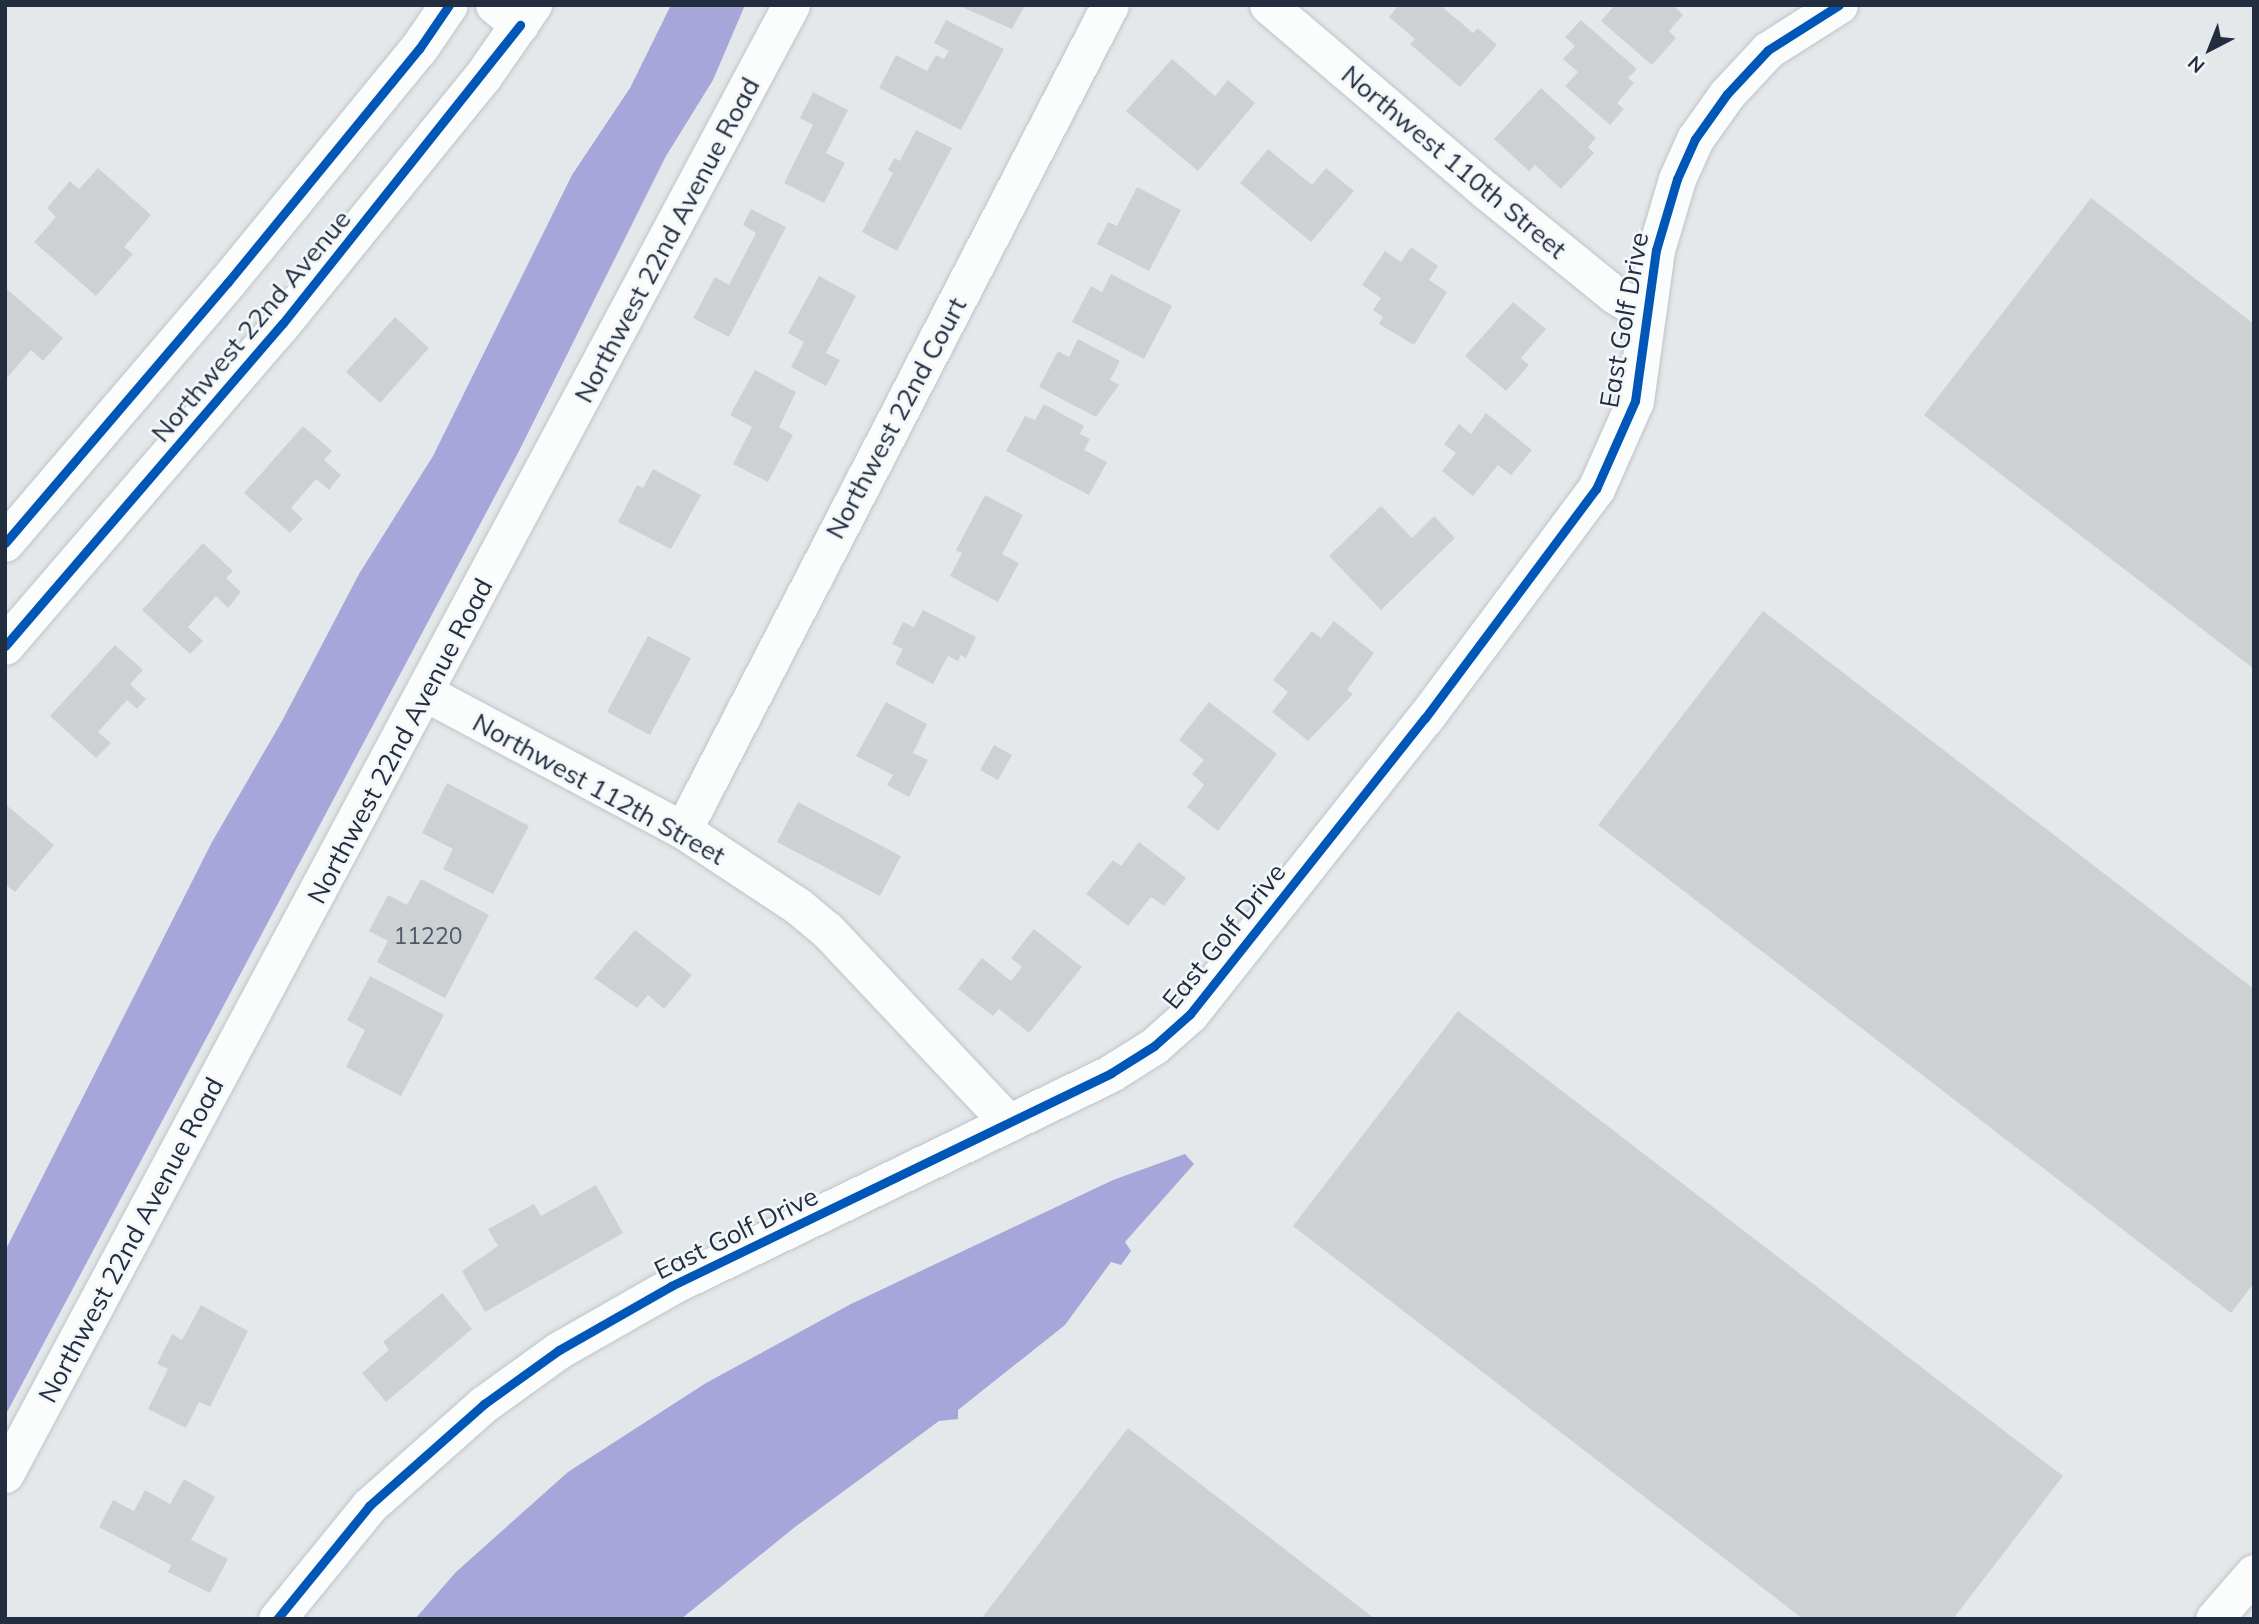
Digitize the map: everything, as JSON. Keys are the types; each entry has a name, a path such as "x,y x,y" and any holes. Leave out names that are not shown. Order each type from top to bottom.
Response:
{"main road":[{"name":"Northwest 22nd Avenue","path":"5,543 228,282 419,50 449,5"},
{"name":"Northwest 22nd Avenue","path":"5,646 284,323 516,12"}],"street":[{"name":"Northwest 22nd Avenue Road","path":"5,1474 426,693 791,5"},
{"name":"Northwest 22nd Court","path":"683,830 1110,5"},
{"name":"East Golf Drive","path":"277,1619 369,1506 475,1411 548,1358 671,1286 1134,1060 1190,1014 1382,774 1569,528 1607,469 1635,401 1645,314 1661,227 1677,178 1700,130 1768,50 1839,5"},
{"name":"Northwest 110th Street","path":"1283,10 1494,198 1615,295 1645,314"},
{"name":"Northwest 112th Street","path":"426,693 683,830 827,930 1009,1123"},
{"path":"2214,1619 2254,1573"}],"water":[{"path":"671,5 745,5 713,80 666,156 519,451 5,1416 5,1251 212,842 282,721 359,574 433,456 572,175 630,88"},
{"path":"1185,1154 1194,1164 1125,1242 1131,1251 1121,1265 1111,1262 1065,1325 958,1410 958,1419 939,1421 795,1527 681,1619 415,1619 456,1572 568,1472 706,1383 851,1304 1113,1180"}],"building":[{"path":"957,5 1025,5 1012,29"},
{"path":"1399,5 1440,5 1473,33 1478,28 1497,45 1460,87 1410,44 1415,39 1389,17"},
{"path":"1615,5 1673,5 1683,15 1669,31 1676,38 1652,65 1601,21"},
{"path":"946,20 1004,49 961,130 879,88 896,55 927,71 936,55 944,59 949,51 934,43"},
{"path":"1581,20 1637,69 1628,78 1634,83 1617,103 1624,109 1610,125 1565,86 1578,72 1563,59 1575,46 1565,37"},
{"path":"1172,59 1215,96 1228,80 1255,103 1198,171 1126,111"},
{"path":"1541,88 1596,138 1588,147 1594,153 1561,189 1535,165 1529,171 1494,139"},
{"path":"813,92 848,110 826,153 845,163 824,203 784,183 813,125 800,118"},
{"path":"916,130 952,148 897,251 862,232 893,173 888,170 894,158 900,161"},
{"path":"1268,149 1312,185 1326,168 1354,191 1311,242 1240,183"},
{"path":"98,168 151,215 124,247 133,254 96,296 34,242 56,217 47,208 70,181 79,189"},
{"path":"1137,187 1181,210 1149,271 1097,244 1108,222 1117,226"},
{"path":"2091,198 2254,324 2254,669 1924,415"},
{"path":"751,209 786,227 729,337 693,318 715,277 729,285 756,233 743,225"},
{"path":"1411,247 1438,266 1429,280 1447,292 1414,345 1379,324 1383,317 1373,310 1381,298 1362,285 1385,251 1401,262"},
{"path":"1111,274 1172,306 1144,359 1072,322 1091,286 1102,292"},
{"path":"819,276 856,296 826,353 840,360 826,386 791,367 804,342 788,333"},
{"path":"7,289 63,338 43,361 31,350 5,380"},
{"path":"1513,302 1546,329 1521,358 1529,365 1506,391 1465,356"},
{"path":"395,317 429,348 380,403 346,372"},
{"path":"1078,339 1120,361 1110,380 1119,385 1096,417 1039,387 1058,351 1069,357"},
{"path":"755,370 796,392 779,427 793,435 768,482 733,464 752,427 730,415"},
{"path":"1044,404 1084,426 1080,434 1090,439 1084,450 1107,462 1089,495 1006,451 1025,416 1035,420"},
{"path":"1486,413 1532,450 1511,475 1498,465 1473,496 1442,471 1456,453 1444,444 1459,424 1471,434"},
{"path":"303,426 332,451 324,460 341,475 329,490 316,479 291,508 303,519 290,533 244,493"},
{"path":"653,469 701,495 671,549 618,522 637,485 643,488"},
{"path":"985,495 1023,515 1002,554 1019,563 998,602 950,576 962,553 956,550"},
{"path":"1381,506 1412,538 1434,516 1455,538 1381,610 1329,556"},
{"path":"203,543 233,571 226,578 241,592 228,608 216,596 188,627 203,641 190,654 142,610"},
{"path":"923,610 976,637 966,658 961,655 958,661 948,656 933,684 895,664 903,649 892,644 903,622 914,627"},
{"path":"1763,611 2254,989 2254,1283 2231,1313 1598,825"},
{"path":"1334,621 1374,653 1347,690 1353,694 1308,741 1272,712 1288,692 1273,680 1312,631 1321,638"},
{"path":"648,636 691,658 650,735 607,712"},
{"path":"115,645 143,670 130,684 146,699 137,709 127,700 98,732 111,743 96,758 50,716"},
{"path":"886,702 927,724 913,753 928,760 909,797 887,785 893,775 856,756"},
{"path":"1209,702 1277,754 1218,831 1187,807 1204,785 1192,774 1204,760 1179,740"},
{"path":"994,745 1012,755 998,780 980,770"},
{"path":"447,783 529,826 493,894 443,869 453,849 422,833"},
{"path":"798,802 901,856 880,896 777,842"},
{"path":"5,804 54,845 15,892 5,884"},
{"path":"1139,842 1186,878 1164,906 1151,897 1128,926 1086,894 1113,860 1121,866"},
{"path":"421,879 489,915 445,998 377,962 388,941 369,931 388,895 407,905"},
{"path":"1034,929 1082,967 1029,1033 999,1009 993,1016 958,989 982,958 1011,981 1022,967 1011,958"},
{"path":"635,930 692,975 664,1009 648,995 637,1008 594,978"},
{"path":"370,976 444,1015 401,1096 346,1067 365,1030 347,1020"},
{"path":"1458,1011 2063,1476 1953,1619 1803,1619 1293,1226"},
{"path":"596,1185 623,1233 485,1312 462,1271 498,1246 488,1229 534,1204 541,1216"},
{"path":"442,1293 472,1329 386,1402 362,1373 389,1350 383,1342"},
{"path":"201,1305 248,1331 210,1407 199,1402 186,1428 148,1409 168,1369 157,1364 172,1334 182,1340"},
{"path":"1128,1428 1375,1619 981,1619"},
{"path":"184,1479 215,1497 191,1540 228,1559 210,1593 168,1572 171,1565 99,1527 113,1500 134,1511 145,1490 170,1504"}],"cycle path":[{"path":"5,543 228,282 419,49 449,5"},
{"path":"277,1619 369,1506 484,1404 559,1350 671,1286 1111,1073 1154,1046 1190,1014 1425,718 1596,489 1635,401 1656,250 1677,179 1695,139 1727,94 1768,50 1839,5"},
{"path":"5,646 283,323 520,25"}]}
